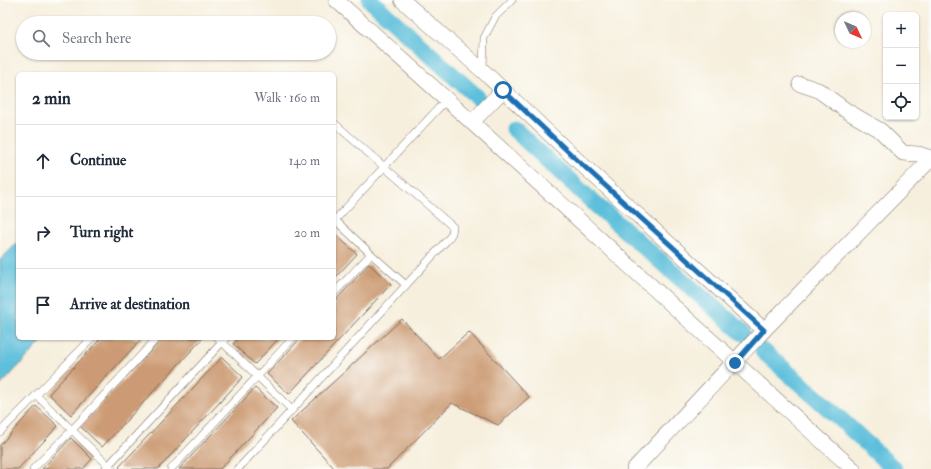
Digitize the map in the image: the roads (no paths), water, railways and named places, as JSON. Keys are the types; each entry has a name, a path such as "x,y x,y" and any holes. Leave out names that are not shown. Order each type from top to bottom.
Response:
{"street":[{"path":"336,0 447,98 735,363 853,469"},
{"path":"402,0 483,71 582,164 764,330"},
{"path":"634,469 735,363 764,330 931,159 918,154 903,153 881,131 848,111 818,90 800,84"},
{"path":"472,122 503,90"}],"lane":[{"path":"483,71 484,38 495,18 512,0"},
{"path":"336,218 447,98"},
{"path":"238,469 449,238 452,232 453,227 336,125"},
{"path":"336,222 406,285"},
{"path":"336,291 371,254"},
{"path":"0,432 90,340"},
{"path":"33,469 72,430 155,340"},
{"path":"36,396 109,468 221,340"},
{"path":"223,340 292,410"},
{"path":"171,469 291,340"}],"water":[{"path":"16,244 16,340 43,340 0,386 0,260"}],"waterway":[{"path":"370,0 477,97"},
{"path":"514,129 596,205 743,333"},
{"path":"763,351 836,415 894,469"}]}
